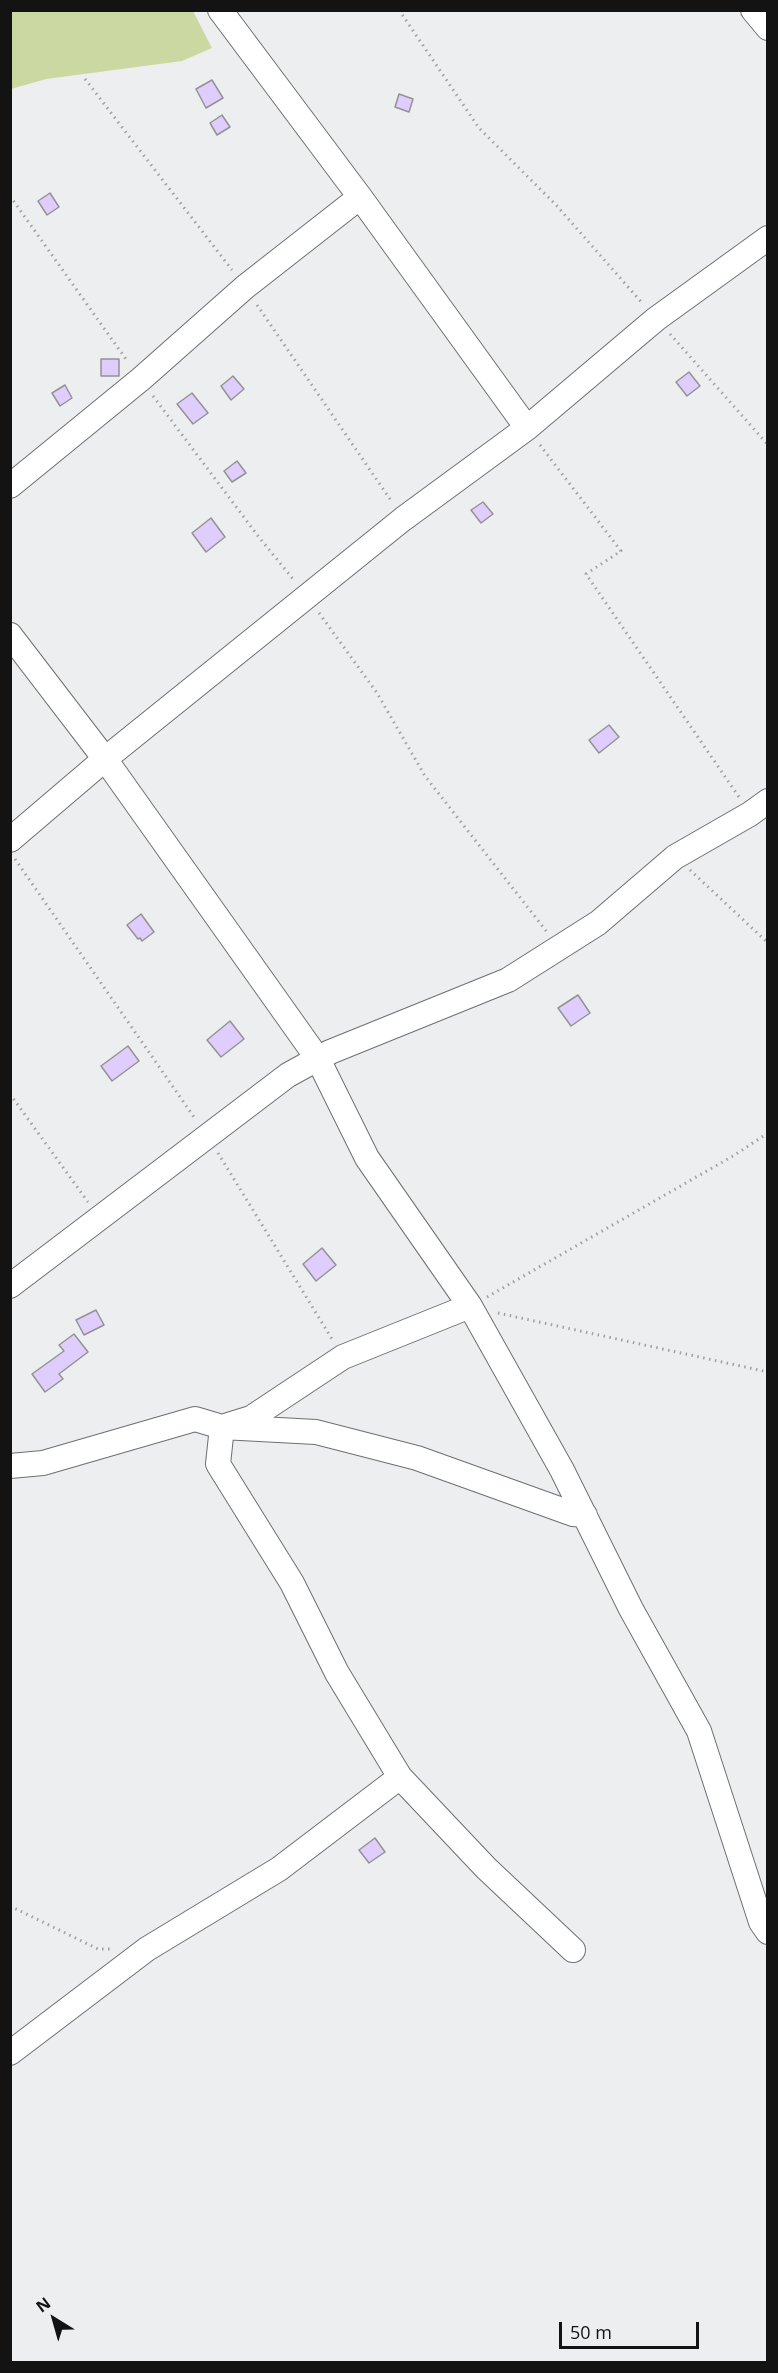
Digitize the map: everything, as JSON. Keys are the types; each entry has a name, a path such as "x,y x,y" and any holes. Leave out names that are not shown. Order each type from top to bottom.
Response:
{"street":[{"path":"219,10 360,197 527,428"},
{"path":"753,10 768,28"},
{"path":"10,486 141,379 245,287 360,197"},
{"path":"10,840 105,759 403,519 527,428 656,319 768,238"},
{"path":"10,635 105,759 318,1059 368,1158 470,1306 562,1470 631,1609 699,1731 761,1922 768,1932"},
{"path":"10,1286 288,1075 318,1059 508,980 598,923 675,857 759,807"},
{"path":"222,1427 251,1418 343,1357 470,1306"},
{"path":"10,1466 43,1463 195,1419 222,1427 316,1432 417,1458 573,1514 585,1515"},
{"path":"222,1427 218,1464 292,1583 337,1673 400,1777 486,1868 573,1950"},
{"path":"10,2053 147,1949 279,1869 400,1777"}],"path":[{"path":"399,10 479,128 557,206 768,445"},
{"path":"10,196 141,379 258,536 307,596 377,693 425,776 559,948"},
{"path":"527,428 621,552 586,574 759,807"},
{"path":"10,853 207,1136 343,1357"},
{"path":"675,857 768,943"},
{"path":"10,1094 99,1217"},
{"path":"470,1306 733,1156 768,1133"},
{"path":"470,1306 768,1372"},
{"path":"10,1906 98,1949 147,1949"}],"green space":[{"path":"11,10 193,11 212,48 182,61 46,79 11,89"}],"building":[{"path":"212,80 223,98 206,108 196,89"},
{"path":"399,94 413,99 409,112 395,107"},
{"path":"222,115 230,127 217,135 210,123"},
{"path":"50,193 59,207 47,215 38,201"},
{"path":"101,359 119,359 119,376 101,376"},
{"path":"689,372 700,386 687,396 676,382"},
{"path":"233,376 244,389 231,400 221,386"},
{"path":"65,385 72,398 60,406 52,393"},
{"path":"192,393 208,413 193,424 177,404"},
{"path":"237,461 246,473 232,482 224,471"},
{"path":"483,502 493,514 481,523 471,510"},
{"path":"211,518 225,537 206,552 192,533"},
{"path":"609,725 619,737 599,753 589,740"},
{"path":"141,914 154,932 142,941 127,925"},
{"path":"578,995 590,1013 571,1026 558,1008"},
{"path":"230,1021 244,1039 221,1057 207,1040"},
{"path":"128,1046 139,1061 112,1081 101,1066"},
{"path":"322,1248 336,1265 316,1281 303,1264"},
{"path":"96,1310 104,1325 84,1335 76,1320"},
{"path":"74,1334 88,1352 59,1374 63,1379 45,1392 32,1374 64,1351 59,1345"},
{"path":"375,1838 385,1852 369,1863 359,1850"}]}
